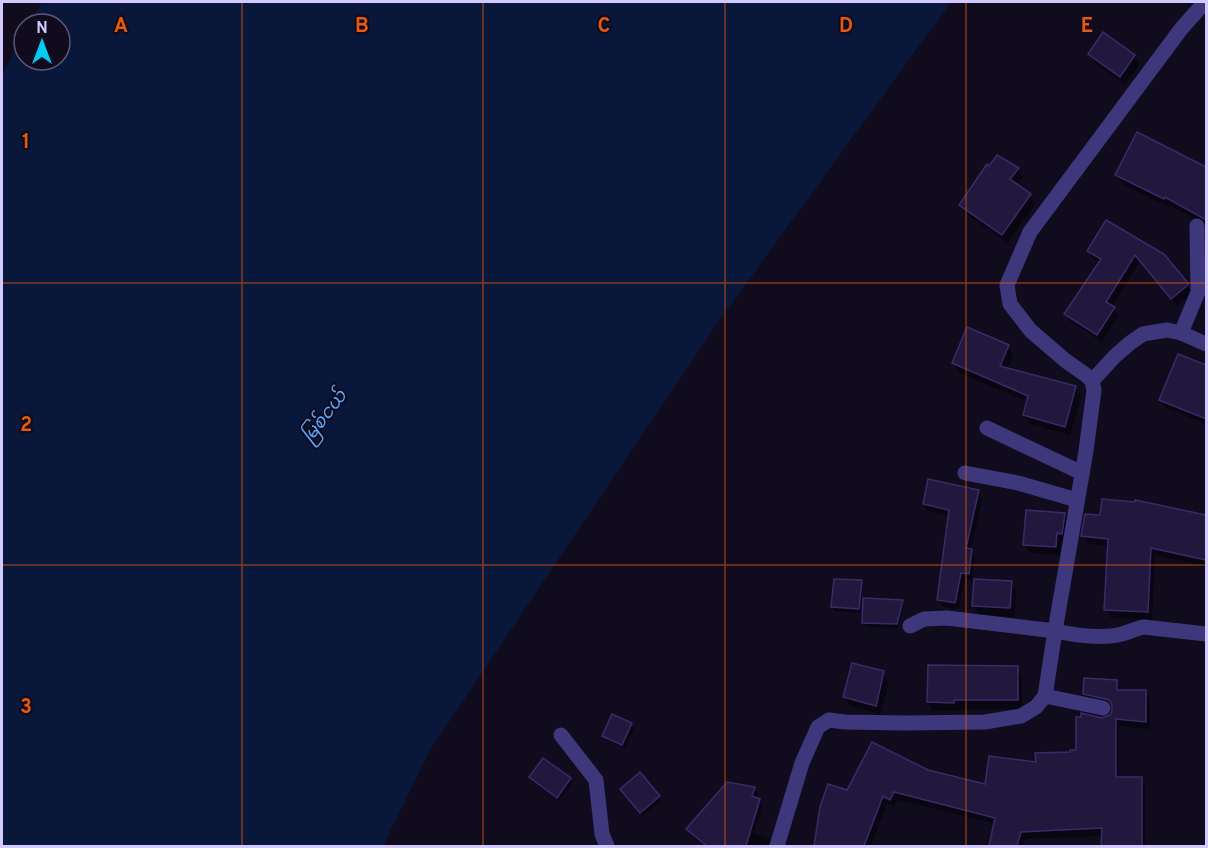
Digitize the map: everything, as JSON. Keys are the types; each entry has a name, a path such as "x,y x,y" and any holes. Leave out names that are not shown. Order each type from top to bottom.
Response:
{"street":[{"path":"777,846 802,763 818,727 829,720 903,723 985,722 1021,716 1036,707 1045,696 1094,390 1092,381 1086,375 1031,331 1010,304 1007,285 1030,232 1199,3"},
{"path":"1181,333 1198,292 1197,226"},
{"path":"1092,381 1115,356 1143,334 1167,330 1181,333 1206,344"},
{"path":"987,428 1082,473"},
{"path":"964,473 1018,483 1077,500"},
{"path":"910,626 924,620 947,618 1104,636 1122,634 1144,627 1206,634"},
{"path":"1045,696 1103,708"},
{"path":"561,735 596,780 602,834 607,846"}],"water":[{"name":"မြစ်ငယ်","path":"42,2 951,2 716,325 430,750 383,846 2,846 2,74 12,55 12,72 72,72 72,12 36,12"}],"building":[{"path":"1103,32 1135,55 1120,77 1088,54"},
{"path":"1137,132 1206,167 1206,220 1165,197 1164,199 1115,175"},
{"path":"997,155 1019,168 1010,179 1031,194 1002,235 959,205 987,164 989,166"},
{"path":"1106,220 1164,254 1188,285 1171,299 1135,255 1106,302 1115,307 1097,335 1064,314 1101,259 1087,251"},
{"path":"967,327 1009,345 1000,366 1076,386 1065,427 1023,415 1028,396 952,363"},
{"path":"1178,354 1206,365 1206,419 1159,400"},
{"path":"928,479 979,490 966,548 972,549 969,574 961,573 955,603 937,600 949,510 923,504"},
{"path":"1102,499 1135,502 1135,500 1206,515 1206,560 1151,548 1148,612 1104,610 1108,539 1081,536 1085,514 1100,515"},
{"path":"1026,510 1065,513 1062,534 1057,533 1056,547 1023,545"},
{"path":"834,579 862,580 859,609 831,607"},
{"path":"974,579 1012,581 1010,608 972,606"},
{"path":"863,598 903,600 897,624 862,623"},
{"path":"852,663 884,671 876,706 843,697"},
{"path":"928,665 1018,666 1018,700 927,702"},
{"path":"1084,678 1117,680 1117,690 1146,690 1146,722 1116,719 1116,777 1142,777 1142,846 1101,846 1102,828 1021,832 1017,846 989,846 995,818 894,792 890,800 883,796 864,846 814,846 820,807 828,784 847,790 872,742 928,770 985,784 989,756 1036,762 1035,753 1076,750 1076,717 1081,717 1081,713 1102,718 1110,715 1112,706 1109,700 1083,694"},
{"path":"612,714 632,723 622,745 602,736"},
{"path":"543,758 571,778 557,798 529,777"},
{"path":"640,772 660,796 640,813 620,789"},
{"path":"727,782 755,787 752,796 760,799 746,846 707,846 686,829"}]}
